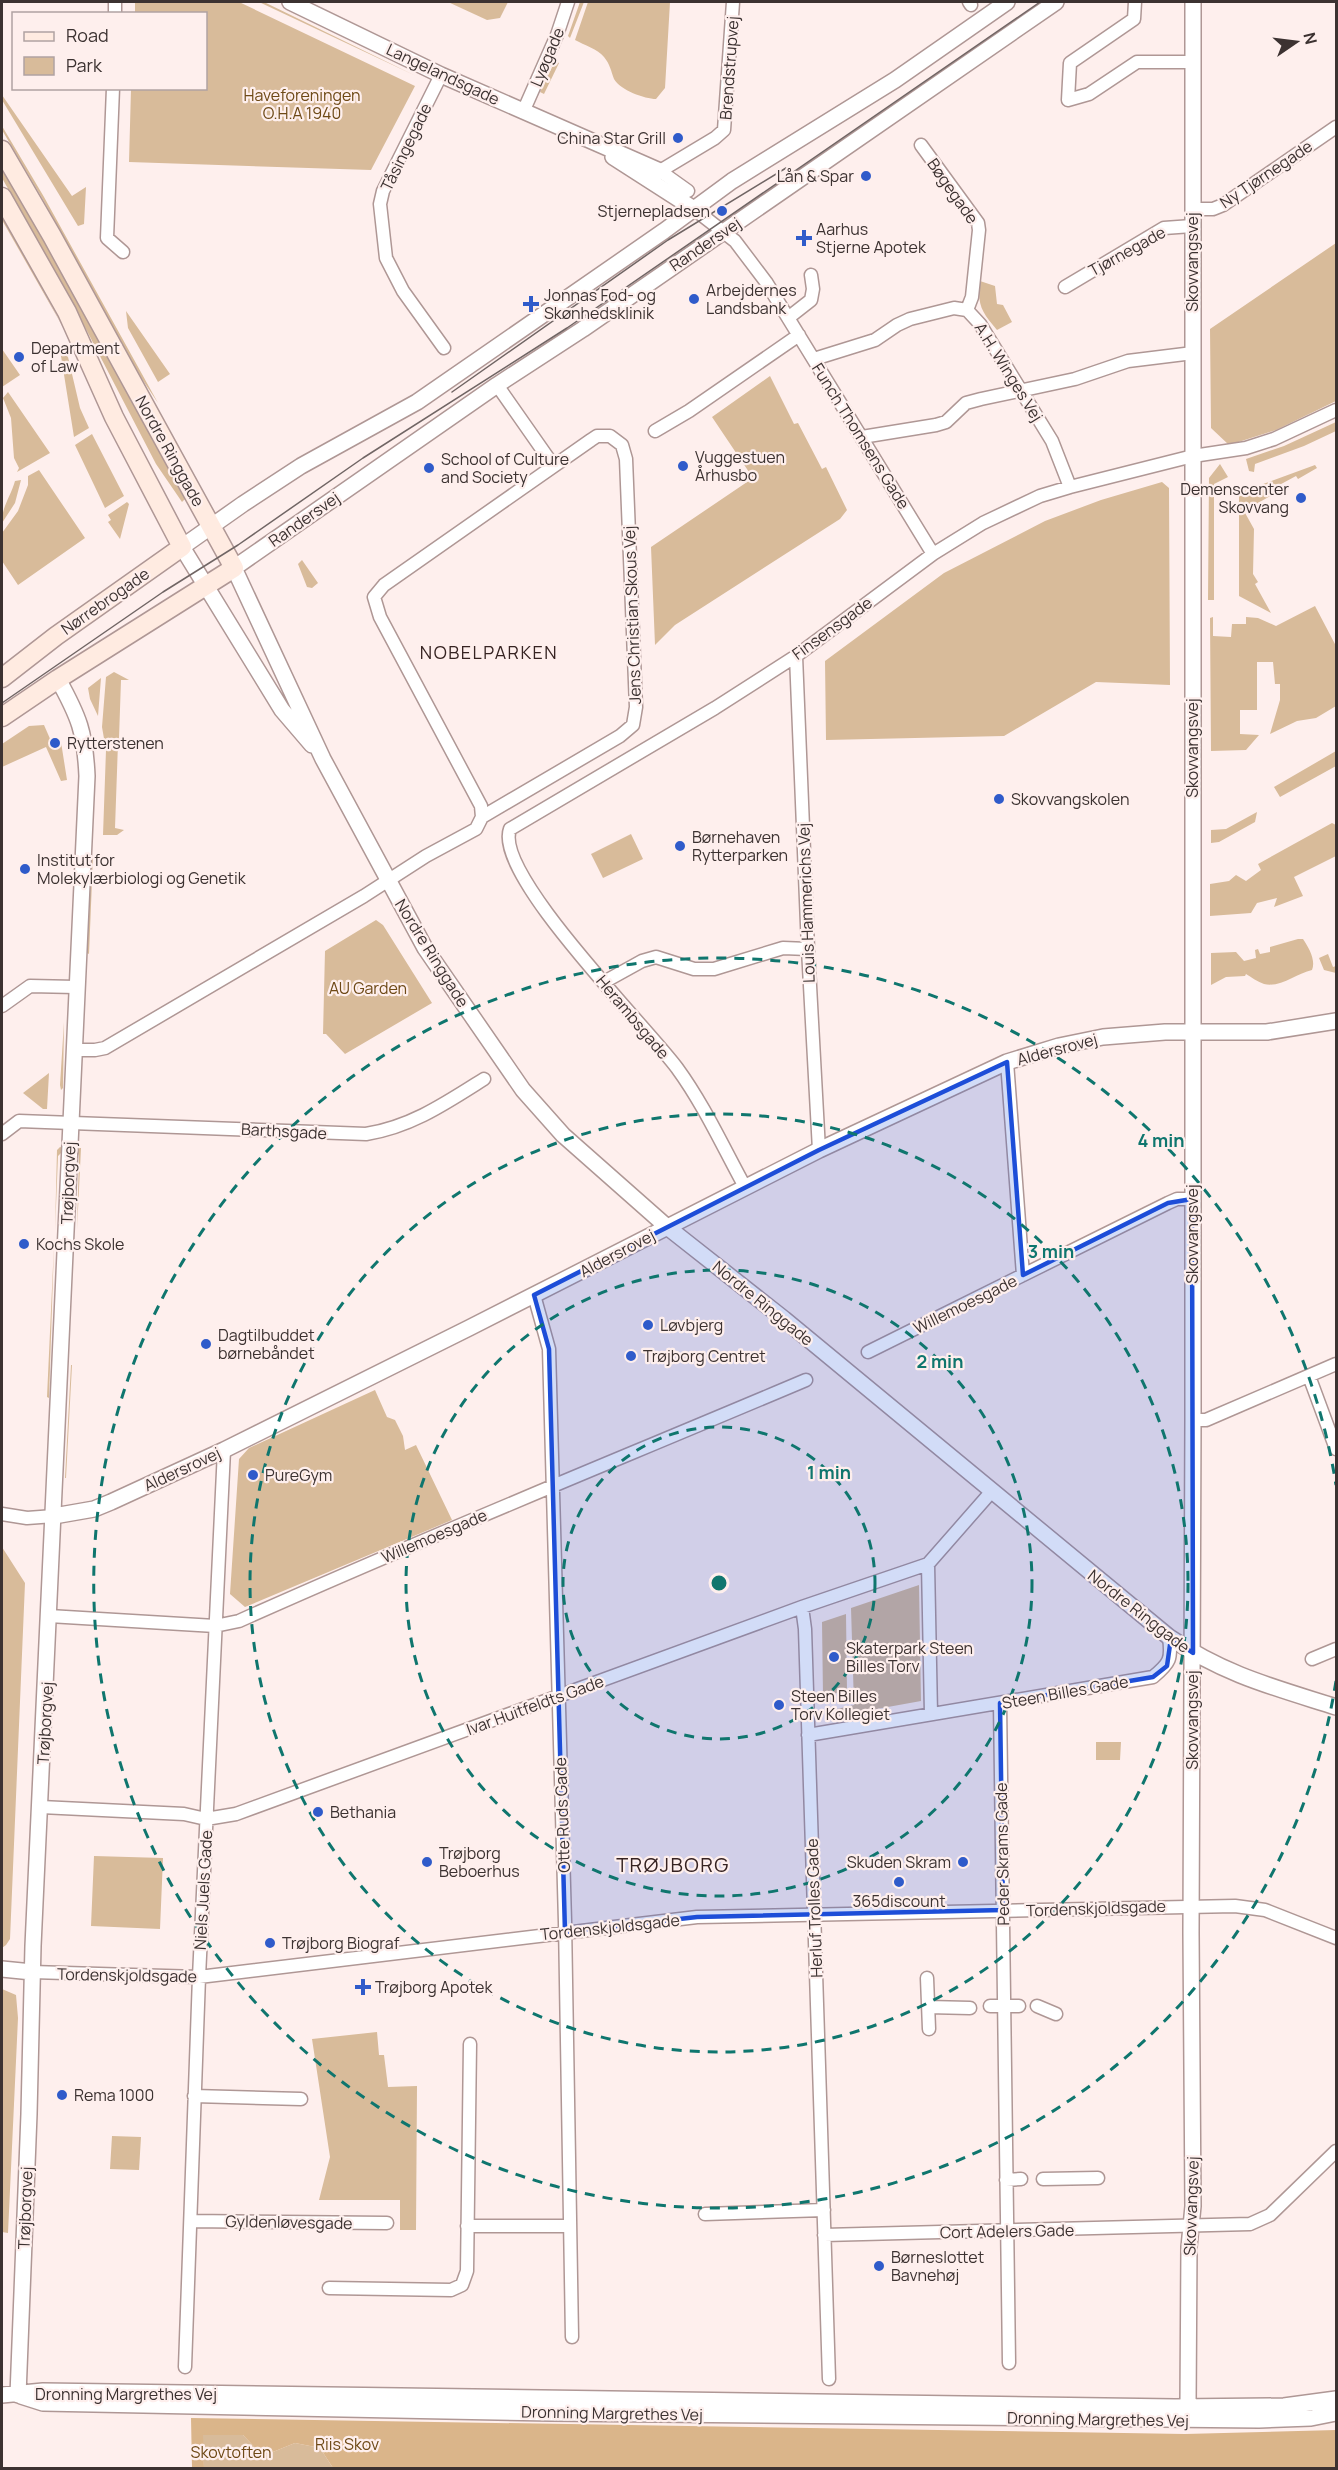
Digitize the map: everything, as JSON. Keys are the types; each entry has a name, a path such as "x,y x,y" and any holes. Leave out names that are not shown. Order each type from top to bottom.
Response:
{"main road":[{"name":"Nordre Ringgade","path":"2,150 52,236 234,568"},
{"name":"Nordre Ringgade","path":"2,197 67,312 114,417 182,547"},
{"name":"Nørrebrogade","path":"2,678 56,636 182,547"},
{"name":"Randersvej","path":"206,588 234,568"},
{"path":"2,717 58,679 206,588"}],"street":[{"name":"Langelandsgade","path":"290,2 441,75 660,171 688,191"},
{"name":"Lyøgade","path":"524,112 557,35 568,2"},
{"name":"Brendstrupvej","path":"660,171 715,138 724,130 733,2"},
{"name":"Randersvej","path":"212,526 301,466 417,402 757,165 895,80 1007,2"},
{"name":"Randersvej","path":"234,568 1056,2"},
{"path":"1135,2 1134,19 1070,63 1068,100 1089,94 1137,62 1193,62"},
{"name":"Skovvangsvej","path":"1188,2407 1190,2227 1193,2206 1191,1905 1193,2"},
{"name":"Tåsingegade","path":"441,75 383,191 380,204 386,258 403,291 444,348"},
{"path":"113,90 107,237 123,252"},
{"name":"Ny Tjørnegade","path":"1192,209 1213,209 1223,205 1336,127"},
{"name":"Langelandsgade","path":"597,145 633,172 694,209"},
{"name":"Bøgegade","path":"921,145 978,223 972,297 967,310"},
{"name":"Funch Thomsens Gade","path":"694,209 724,231 746,253 814,359 933,554"},
{"name":"Tjørnegade","path":"1065,287 1164,228 1192,226"},
{"path":"788,318 811,300 813,289 811,275"},
{"name":"A.H. Winges Vej","path":"814,359 875,340 897,325 910,320 954,308 967,310 980,324 1052,441 1070,487"},
{"path":"655,431 799,335"},
{"path":"862,437 946,422 966,403 1074,379 1128,361 1193,353"},
{"path":"497,385 553,465"},
{"name":"Finsensgade","path":"512,853 507,837 514,825 686,726 796,656 933,554 983,523 1040,496 1070,487 1193,456 1246,448 1265,442 1336,410"},
{"name":"Jens Christian Skous Vej","path":"388,880 476,829 482,817 481,806 380,617 374,597 384,585 553,465 597,436 610,436 622,446 625,452 636,716 633,725 627,732 482,817"},
{"name":"Nørrebrogade","path":"182,547 212,526"},
{"name":"Nordre Ringgade","path":"182,547 282,710 323,759"},
{"name":"Nordre Ringgade","path":"234,568 323,759 425,948 523,1090 563,1135 666,1226 784,1319 1169,1637 1220,1668 1250,1680 1336,1707"},
{"name":"Louis Hammerichs Vej","path":"796,656 807,949 819,1150"},
{"name":"Trøjborgvej","path":"18,2396 32,1972 87,776 85,744 77,714 58,679"},
{"name":"Herambsgade","path":"512,853 531,889 557,927 676,1067 704,1110 745,1187"},
{"path":"74,1050 105,1048 388,880"},
{"path":"604,982 642,961 656,957 694,969 714,969 783,948 807,949"},
{"path":"2,1006 30,986 76,987"},
{"name":"Aldersrovej","path":"54,1515 94,1509 224,1450 819,1150 1007,1062 1059,1046 1103,1037 1165,1032 1267,1032 1336,1021"},
{"path":"1007,1062 1023,1275"},
{"name":"Barthsgade","path":"2,1134 20,1121 71,1121 366,1134 393,1128 429,1113 484,1079"},
{"name":"Willemoesgade","path":"868,1352 1168,1203 1177,1199 1192,1199"},
{"name":"Otte Ruds Gade","path":"534,1295 549,1349 565,1932 572,2337"},
{"path":"1193,1420 1206,1420 1336,1364"},
{"path":"1309,1376 1336,1449"},
{"name":"Willemoesgade","path":"49,1616 215,1626 239,1621 458,1525 553,1488 806,1380"},
{"name":"Niels Juels Gade","path":"185,2367 199,1977 224,1450"},
{"name":"Ivar Huitfeldts Gade","path":"41,1807 184,1814 206,1819 236,1814 802,1607 928,1564 992,1491"},
{"path":"2,1514 27,1518 54,1515"},
{"path":"928,1564 931,1714"},
{"name":"Herluf Trolles Gade","path":"802,1607 829,2379"},
{"name":"Steen Billes Gade","path":"808,1735 1153,1677 1167,1666 1170,1649 1169,1637"},
{"path":"1312,1659 1336,1649"},
{"name":"Peder Skrams Gade","path":"1000,1703 1009,2363"},
{"name":"Tordenskjoldsgade","path":"32,1972 199,1977 697,1917 1191,1905 1250,1907 1336,1938"},
{"path":"2,1969 32,1972"},
{"path":"927,1978 928,2029"},
{"path":"990,2007 1019,2006"},
{"path":"1037,2006 1056,2014"},
{"path":"928,2007 970,2008"},
{"path":"329,2288 456,2288 462,2285 467,2271 470,2044"},
{"path":"194,2096 301,2099"},
{"name":"Cort Adelers Gade","path":"824,2235 1190,2227 1260,2222 1336,2151"},
{"path":"1043,2179 1098,2178"},
{"path":"1006,2180 1021,2179"},
{"path":"705,2214 824,2210"},
{"name":"Gyldenløvesgade","path":"191,2221 387,2223"},
{"path":"467,2226 569,2226"},
{"name":"Dronning Margrethes Vej","path":"18,2396 43,2391 1188,2407 1284,2406 1336,2399"},
{"path":"2,2395 18,2396"},
{"name":"Dronning Margrethes Vej","path":"18,2396 43,2403 552,2413 1259,2421 1311,2418 1336,2413"}],"highlighted area":[{"path":"1007,1062 1023,1275 1168,1203 1192,1199 1193,1653 1171,1638 1167,1666 1153,1677 1000,1703 1003,1910 697,1917 565,1932 549,1349 534,1295 819,1150"}],"green space":[{"name":"Haveforeningen O.H.A 1940","path":"135,2 239,2 415,86 371,170 129,162 131,90 207,90 207,12 135,12"},
{"path":"259,2 264,2 416,76"},
{"path":"448,2 508,2 500,18 487,20"},
{"path":"580,2 584,2 570,38 568,36"},
{"path":"588,2 670,2 665,88 656,99 639,96 622,87 614,79 608,62 601,54 575,40"},
{"path":"555,61 559,63 544,94 540,92"},
{"path":"2,95 72,196 86,187 84,224 78,226 2,100"},
{"path":"2,126 158,403 140,376 2,130"},
{"path":"2,166 186,498 182,502 156,464 75,308 2,178"},
{"path":"2,215 68,336 2,220"},
{"path":"1336,243 1336,401 1276,430 1229,445 1211,428 1210,329"},
{"path":"980,281 995,286 997,304 1003,305 1012,322 997,330 992,324 980,303"},
{"path":"126,311 170,374 158,382 128,328"},
{"path":"2,349 20,375 2,387"},
{"path":"64,353 68,357 80,408 89,428 74,437 61,356"},
{"path":"770,376 794,424 798,423 822,469 826,467 847,510 840,519 675,625 655,645 651,547 753,478 712,417"},
{"path":"8,392 50,453 17,472 19,468 14,458 11,418 3,398"},
{"path":"1336,422 1336,431 1304,446 1255,464 1254,472 1249,471 1246,459 1284,446"},
{"path":"92,434 124,496 105,508 75,445"},
{"path":"1220,464 1228,477 1214,484 1214,600 1208,600 1209,478"},
{"path":"1315,465 1317,468 1298,479 1296,476 1270,490 1272,495 1244,511 1254,529 1253,574 1258,582 1255,584 1271,613 1239,596 1239,493"},
{"path":"39,470 85,538 18,585 2,561 2,533 18,511 28,485 28,476"},
{"path":"21,480 15,503 2,523 5,507 15,481"},
{"path":"1162,482 1169,488 1170,685 1096,682 1004,736 826,740 825,661 944,573 1045,521 1101,500"},
{"path":"127,502 129,504 120,539 108,522 111,520 108,515"},
{"path":"302,560 318,583 312,588 307,587 298,564"},
{"path":"1315,606 1336,646 1336,706 1316,718 1297,721 1270,734 1280,700 1280,684 1275,684 1273,662 1257,662 1257,710 1240,710 1240,734 1259,735 1246,750 1211,751 1210,618 1213,617 1213,636 1231,637 1232,624 1246,624 1246,617 1258,618 1276,626"},
{"path":"114,672 129,680 121,680 119,738 129,739 128,743 118,743 115,828 124,830 117,835 103,835 106,750 102,727 106,677"},
{"path":"101,678 98,716 90,699 88,688"},
{"path":"44,725 51,741 61,742 67,780 61,781 46,747 2,767 2,744 29,726"},
{"path":"1336,751 1336,766 1280,797 1274,787"},
{"path":"1257,812 1255,822 1219,842 1211,843 1211,830 1226,829"},
{"path":"1332,823 1336,825 1336,856 1294,877 1303,896 1274,907 1277,898 1257,903 1251,913 1210,916 1210,884 1229,881 1236,875 1246,881 1261,870 1258,864"},
{"path":"631,834 643,859 603,878 591,854"},
{"path":"93,857 89,954 87,953"},
{"name":"AU Garden","path":"376,920 383,925 432,1003 345,1054 326,1034 323,1034 325,951"},
{"path":"1303,939 1310,950 1312,970 1277,984 1264,984 1246,974 1245,976 1226,977 1211,985 1211,953 1236,952 1244,961 1256,958 1255,950 1258,949 1260,954 1270,952 1270,947"},
{"path":"1328,954 1333,967 1336,966 1336,973 1324,970 1319,958"},
{"path":"64,1022 63,1088 61,1090 60,1085"},
{"path":"49,1073 47,1109 43,1109 23,1093"},
{"path":"60,1147 63,1151 58,1156 55,1231 57,1150"},
{"path":"76,1148 81,1148 77,1230 79,1156"},
{"path":"54,1245 49,1398 47,1397"},
{"path":"71,1365 72,1365 65,1478"},
{"path":"375,1390 387,1417 395,1420 403,1436 405,1450 416,1445 452,1520 245,1607 230,1594 239,1459 249,1448"},
{"path":"2,1547 25,1583 10,1939 2,1948"},
{"path":"919,1585 921,1701 838,1716 837,1709 854,1705 851,1608"},
{"name":"Skaterpark Steen Billes Torv","path":"846,1614 847,1691 823,1696 822,1622"},
{"path":"1096,1742 1121,1742 1120,1760 1096,1760"},
{"path":"94,1856 163,1858 160,1929 91,1926"},
{"path":"2,1989 16,1995 18,2018 8,2233 2,2232"},
{"path":"377,2032 379,2055 384,2055 388,2087 417,2086 416,2230 400,2230 400,2200 319,2200 330,2157 312,2039"},
{"path":"112,2136 141,2137 139,2170 110,2169"},
{"name":"Riis Skov","path":"191,2418 1185,2434 1336,2430 1336,2468 333,2468 320,2448 295,2443 263,2456 243,2435 203,2435 204,2468 192,2468"},
{"name":"Skovtoften","path":"202,2435 243,2435 263,2456 295,2443 320,2448 333,2468 204,2468"}],"tram line":[{"path":"2,703 363,458 567,328 1040,2"},
{"path":"452,392 668,240 786,168"}],"place":[{"name":"China Star Grill","path":"678,138"},
{"name":"Lån & Spar","path":"866,176"},
{"name":"Stjernepladsen","path":"722,211"},
{"name":"Aarhus Stjerne Apotek","path":"804,238"},
{"name":"Arbejdernes Landsbank","path":"694,299"},
{"name":"Jonnas Fod- og Skønhedsklinik","path":"531,304"},
{"name":"Department of Law","path":"19,357"},
{"name":"Vuggestuen Århusbo","path":"683,466"},
{"name":"School of Culture and Society","path":"429,468"},
{"name":"Demenscenter Skovvang","path":"1301,498"},
{"name":"Rytterstenen","path":"55,743"},
{"name":"Skovvangskolen","path":"999,799"},
{"name":"Børnehaven Rytterparken","path":"680,846"},
{"name":"Institut for Molekylærbiologi og Genetik","path":"25,869"},
{"name":"Kochs Skole","path":"24,1244"},
{"name":"Løvbjerg","path":"648,1325"},
{"name":"Dagtilbuddet børnebåndet","path":"206,1344"},
{"name":"Trøjborg Centret","path":"631,1356"},
{"name":"PureGym","path":"253,1475"},
{"name":"Skaterpark Steen Billes Torv","path":"834,1657"},
{"name":"Steen Billes Torv Kollegiet","path":"779,1705"},
{"name":"Bethania","path":"318,1812"},
{"name":"Trøjborg Beboerhus","path":"427,1862"},
{"name":"Skuden Skram","path":"963,1862"},
{"name":"365discount","path":"899,1882"},
{"name":"Trøjborg Biograf","path":"270,1943"},
{"name":"Trøjborg Apotek","path":"363,1987"},
{"name":"Rema 1000","path":"62,2095"},
{"name":"Børneslottet Bavnehøj","path":"879,2266"}],"district":[{"name":"NOBELPARKEN","path":"489,653"},
{"name":"TRØJBORG","path":"673,1865"}]}
